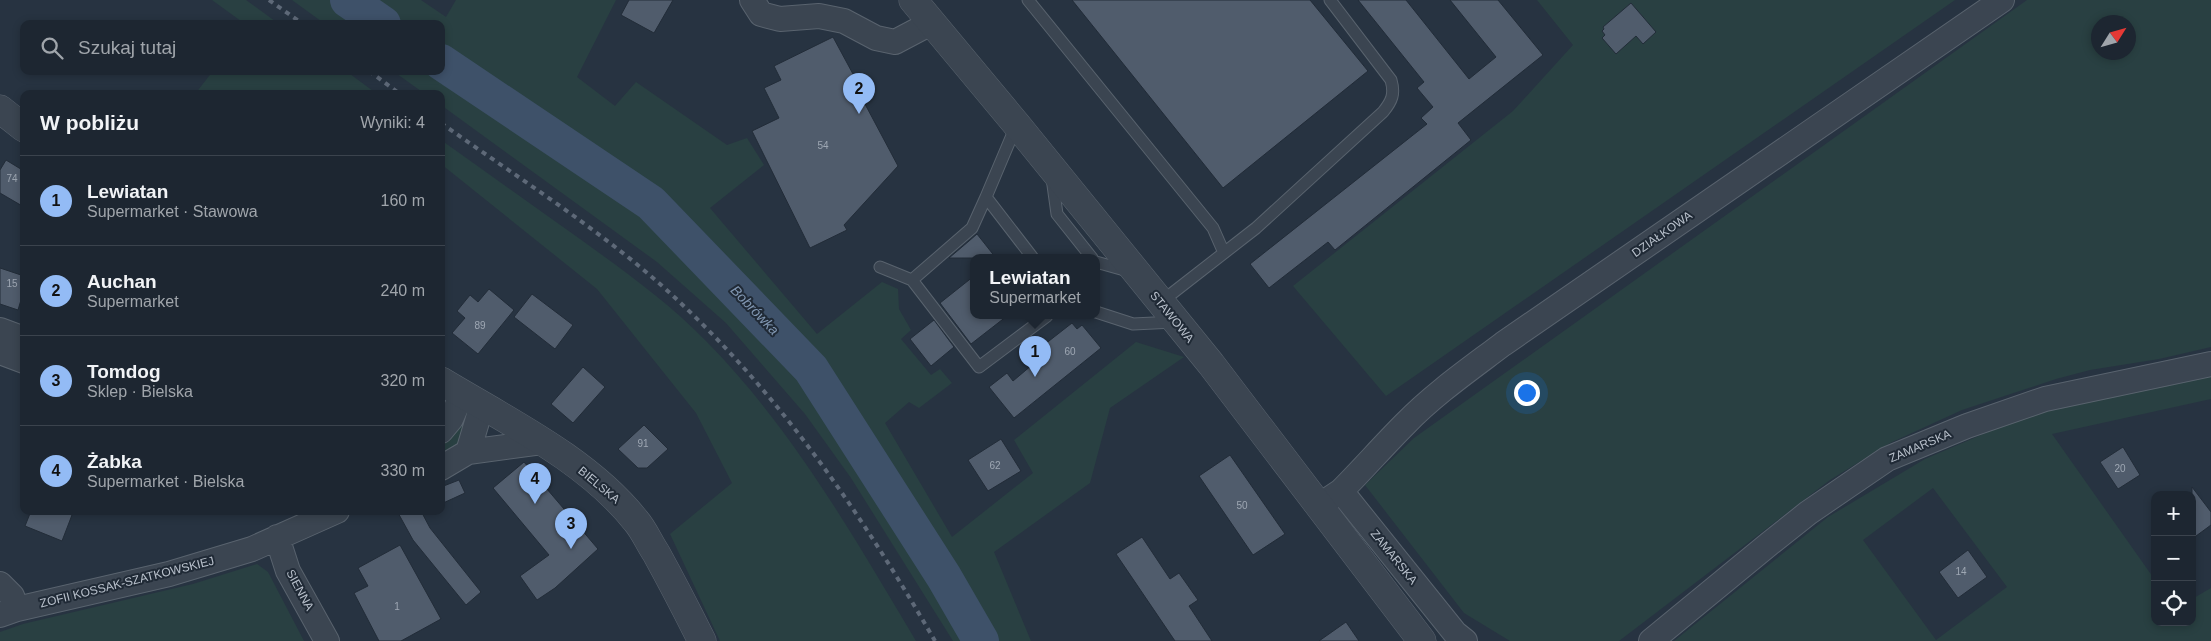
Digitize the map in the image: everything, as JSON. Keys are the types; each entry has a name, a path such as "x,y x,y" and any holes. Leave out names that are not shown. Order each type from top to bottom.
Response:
{"street":[{"path":"752,0 761,14 780,19 827,17 844,21 876,38 895,42 930,22"},
{"name":"STAWOWA","path":"913,0 1017,125 1270,439 1330,498 1422,641"},
{"name":"DZIAŁKOWA","path":"1330,498 1373,460 1405,424 1437,395 1503,344 2002,0"},
{"path":"0,109 20,125"},
{"path":"0,330 20,337"},
{"path":"0,352 20,360"},
{"name":"ZAMARSKA","path":"1651,641 1784,532 1887,459 1967,426 2045,399 2211,364"},
{"path":"445,426 451,419 462,393"},
{"path":"462,393 468,452"},
{"name":"BIELSKA","path":"462,393 542,442 588,474 614,496 637,522 674,586 702,641"},
{"path":"445,466 468,452 542,442"},
{"name":"ZAMARSKA","path":"1330,498 1465,641"},
{"name":"ZOFII KOSSAK-SZATKOWSKIEJ","path":"9,612 169,574 252,549 328,515"},
{"name":"SIENNA","path":"277,537 288,571 327,641"},
{"path":"0,584 12,596 9,612"}],"lane":[{"path":"1028,0 1213,228 1224,253"},
{"path":"1100,313 1133,324 1168,312 1224,253 1256,228 1392,102 1394,91 1391,80 1330,0"},
{"path":"912,280 972,228 1017,125"},
{"path":"1051,167 1057,214 1089,254"},
{"path":"986,196 1030,254"},
{"path":"1100,263 1136,273"},
{"path":"880,267 912,280 979,367 1043,319"}],"green space":[{"path":"212,0 246,0 274,20 240,20"},
{"path":"292,0 421,0 446,17 456,0 616,0 577,77 615,106 636,82 727,145 747,138 764,165 710,208 817,334 882,282 898,289 899,309 911,330 901,339 931,375 940,369 952,383 919,408 909,402 885,423 952,537 1033,473 1014,440 1136,342 1184,357 1110,408 1090,483 994,552 1031,641 953,641 851,478 805,414 726,323 657,262 445,108 445,90 419,90 399,75 445,75 445,20 320,20"},
{"path":"1537,0 1955,0 1386,396 1293,286 1513,111 1573,45"},
{"path":"2027,0 2211,0 2211,347 2159,359 2090,370 2056,379 1962,410 1890,443 1830,480 1619,641 1510,641 1464,613 1365,485 1414,438"},
{"path":"210,75 351,75 372,90 198,90"},
{"path":"445,143 629,275 661,300 706,341 737,375 794,447 845,523 916,641 720,641 670,534 732,483 696,413 597,289 445,167"},
{"path":"2211,373 2211,399 2052,434 2151,574 2151,626 2196,626 2196,597 2211,588 2211,641 1674,641 1828,517 1925,459 2030,414","holes":["1933,488 2007,587 1936,640 1863,540"]},
{"path":"470,420 466,439 445,457 445,438 462,422"},
{"path":"257,564 268,572 304,641 0,641 0,632 23,624 193,584"}],"building":[{"path":"629,0 673,0 654,33 621,15"},
{"path":"1072,0 1310,0 1368,71 1223,188"},
{"path":"1358,0 1406,0 1469,79 1496,57 1450,0 1498,0 1543,55 1458,123 1471,140 1335,250 1328,242 1269,288 1250,264 1427,124 1421,118 1433,107 1417,88 1424,82"},
{"path":"1631,3 1656,32 1643,44 1636,36 1616,54 1602,38 1605,35 1602,31 1603,27"},
{"path":"833,37 860,87 857,89 898,166 844,225 847,230 810,248 752,131 779,118 764,88 781,80 774,66"},
{"path":"6,160 20,169 20,205 0,193 0,170"},
{"path":"977,234 993,254 970,254 970,258 949,258"},
{"path":"0,268 20,275 20,303 18,310 0,304"},
{"path":"970,279 970,319 1003,319 971,344 940,303"},
{"path":"489,289 514,310 478,354 452,333 465,318 457,311 470,295 478,302"},
{"path":"532,294 573,325 555,349 514,317"},
{"path":"934,320 954,347 931,366 910,339"},
{"path":"1072,323 1077,329 1082,325 1101,348 1014,418 989,387 1007,373 1013,381 1045,354 1040,348"},
{"path":"583,367 605,387 573,423 551,404"},
{"path":"644,425 668,449 647,468 638,468 618,449"},
{"path":"1001,439 1021,471 988,491 968,460"},
{"path":"2123,447 2140,475 2118,489 2100,462"},
{"path":"1230,455 1285,534 1253,555 1199,476"},
{"path":"524,462 598,549 555,588 537,600 520,576 549,555 493,488"},
{"path":"459,480 465,493 445,502 445,485"},
{"path":"2196,492 2211,512 2211,525 2196,536"},
{"path":"29,515 72,515 62,541 25,526"},
{"path":"399,515 423,515 430,528 481,592 466,605 413,540"},
{"path":"1142,537 1170,579 1179,573 1198,600 1189,606 1212,641 1175,641 1116,554"},
{"path":"400,545 441,619 401,641 379,641 354,593 368,586 358,568"},
{"path":"1968,550 1987,577 1958,598 1939,572"},
{"path":"1346,622 1359,641 1319,641"}],"waterway":[{"name":"Bobrówka","path":"348,0 377,20"},
{"name":"Bobrówka","path":"445,65 651,203 811,369 944,577 981,641"}],"railway":[{"path":"269,0 297,20"},
{"path":"374,75 395,90"},
{"path":"445,126 553,201 634,262 702,324 741,365 778,408 845,497 935,641"}],"place":[{"name":"Auchan","path":"859,114"},
{"name":"Lewiatan","path":"1035,377"},
{"name":"Żabka","path":"535,504"},
{"name":"Tomdog","path":"571,549"}]}
